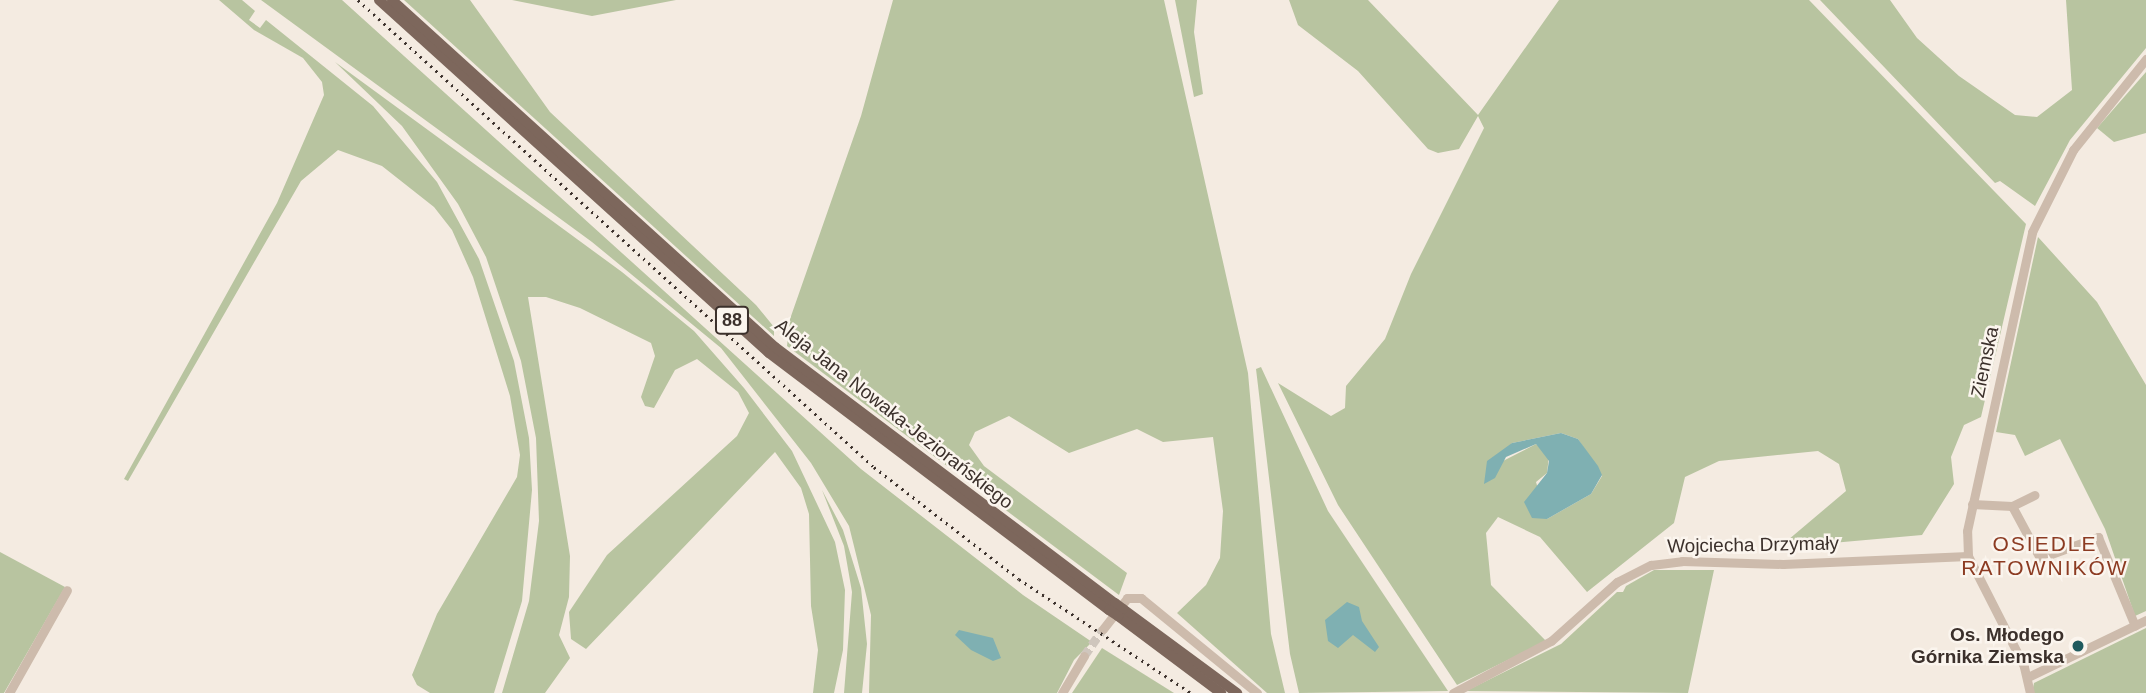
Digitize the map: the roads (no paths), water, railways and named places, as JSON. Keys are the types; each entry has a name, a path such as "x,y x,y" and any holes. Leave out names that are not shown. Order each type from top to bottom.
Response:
{"main road":[{"name":"Aleja Jana Nowaka-Jeziorańskiego","path":"379,0 769,353 1116,610 1237,693"},
{"name":"Aleja Jana Nowaka-Jeziorańskiego","path":"392,0 775,347 1221,693"}],"street":[{"name":"Ziemska","path":"2030,693 2028,677 1968,556 1965,542 2032,232 2068,157 2146,59"},
{"path":"1972,505 2012,506 2035,495"},
{"path":"2012,506 2040,558 2098,537 2134,626"},
{"name":"Wojciecha Drzymały","path":"1453,693 1551,641 1617,582 1651,565 1682,561 1783,564 1968,556"},
{"path":"9,693 67,590"},
{"path":"1103,629 1127,598 1141,598 1257,693"},
{"path":"2028,677 2146,620"},
{"path":"1062,693 1084,656"}],"water":[{"path":"1561,433 1578,439 1598,466 1602,475 1591,494 1547,519 1532,518 1524,502 1547,473 1549,461 1536,444 1506,457 1495,478 1484,484 1487,461 1512,443"},
{"path":"1347,602 1359,607 1362,621 1379,647 1375,652 1353,635 1338,648 1328,641 1325,620"},
{"path":"959,630 993,638 1001,658 993,661 971,650 955,635"}],"tunnel":[{"path":"1084,656 1103,629"}],"railway":[{"path":"358,0 874,467 1019,579 1191,693"}],"place":[{"name":"Os. Młodego Górnika Ziemska","path":"2078,646"}],"district":[{"name":"OSIEDLE RATOWNIKÓW","path":"2045,556"}]}
